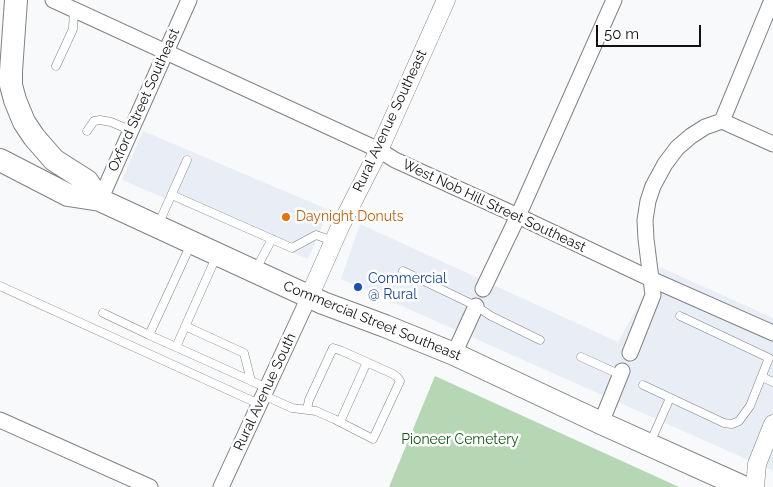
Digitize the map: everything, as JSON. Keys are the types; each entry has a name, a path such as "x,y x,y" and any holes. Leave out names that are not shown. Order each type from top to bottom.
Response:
{"main road":[{"path":"16,0 11,85 24,122 54,160 87,181 100,200"},
{"name":"Commercial Street Southeast","path":"0,160 68,195 100,200 324,304 454,354 743,487"}],"street":[{"name":"West Nob Hill Street Southeast","path":"53,0 773,334"},
{"name":"Oxford Street Southeast","path":"100,200 188,0"},
{"name":"Rural Avenue Southeast","path":"309,297 333,241 379,150 446,0"},
{"path":"483,290 614,0"},
{"path":"722,121 772,0"},
{"path":"630,353 653,295 645,220 648,201 665,164 691,136 704,127 722,121 773,144"},
{"name":"Rural Avenue South","path":"221,487 309,297"},
{"path":"454,354 476,306"},
{"path":"601,423 622,373"},
{"path":"0,421 150,487"},
{"path":"755,487 757,464 773,424"}],"lane":[{"path":"56,66 73,29 74,9"},
{"path":"87,131 94,121 100,120 111,122 130,130"},
{"path":"157,227 187,160"},
{"path":"172,195 292,248 316,235 333,241"},
{"path":"255,272 272,239"},
{"path":"149,335 192,242"},
{"path":"176,347 217,254"},
{"path":"403,271 476,306 491,316 540,340"},
{"path":"0,286 292,408 298,410 316,411 373,439 400,381 393,374 333,348 309,400 307,410"},
{"path":"103,314 251,381"},
{"path":"643,385 724,423 732,424 739,421 750,406 769,358 680,316"},
{"path":"185,326 244,353 251,381 263,396"},
{"path":"581,357 622,373"},
{"path":"340,422 367,362"},
{"path":"762,377 773,382"},
{"path":"650,445 670,398"}],"shaded area":[{"path":"143,131 329,210 308,259 122,180"},
{"path":"360,224 618,342 660,267 773,318 773,471 341,279"}],"green space":[{"name":"Pioneer Cemetery","path":"435,376 679,487 389,487"}],"place":[{"name":"Daynight Donuts","path":"286,217"},
{"name":"Commercial @ Rural","path":"358,287"}]}
